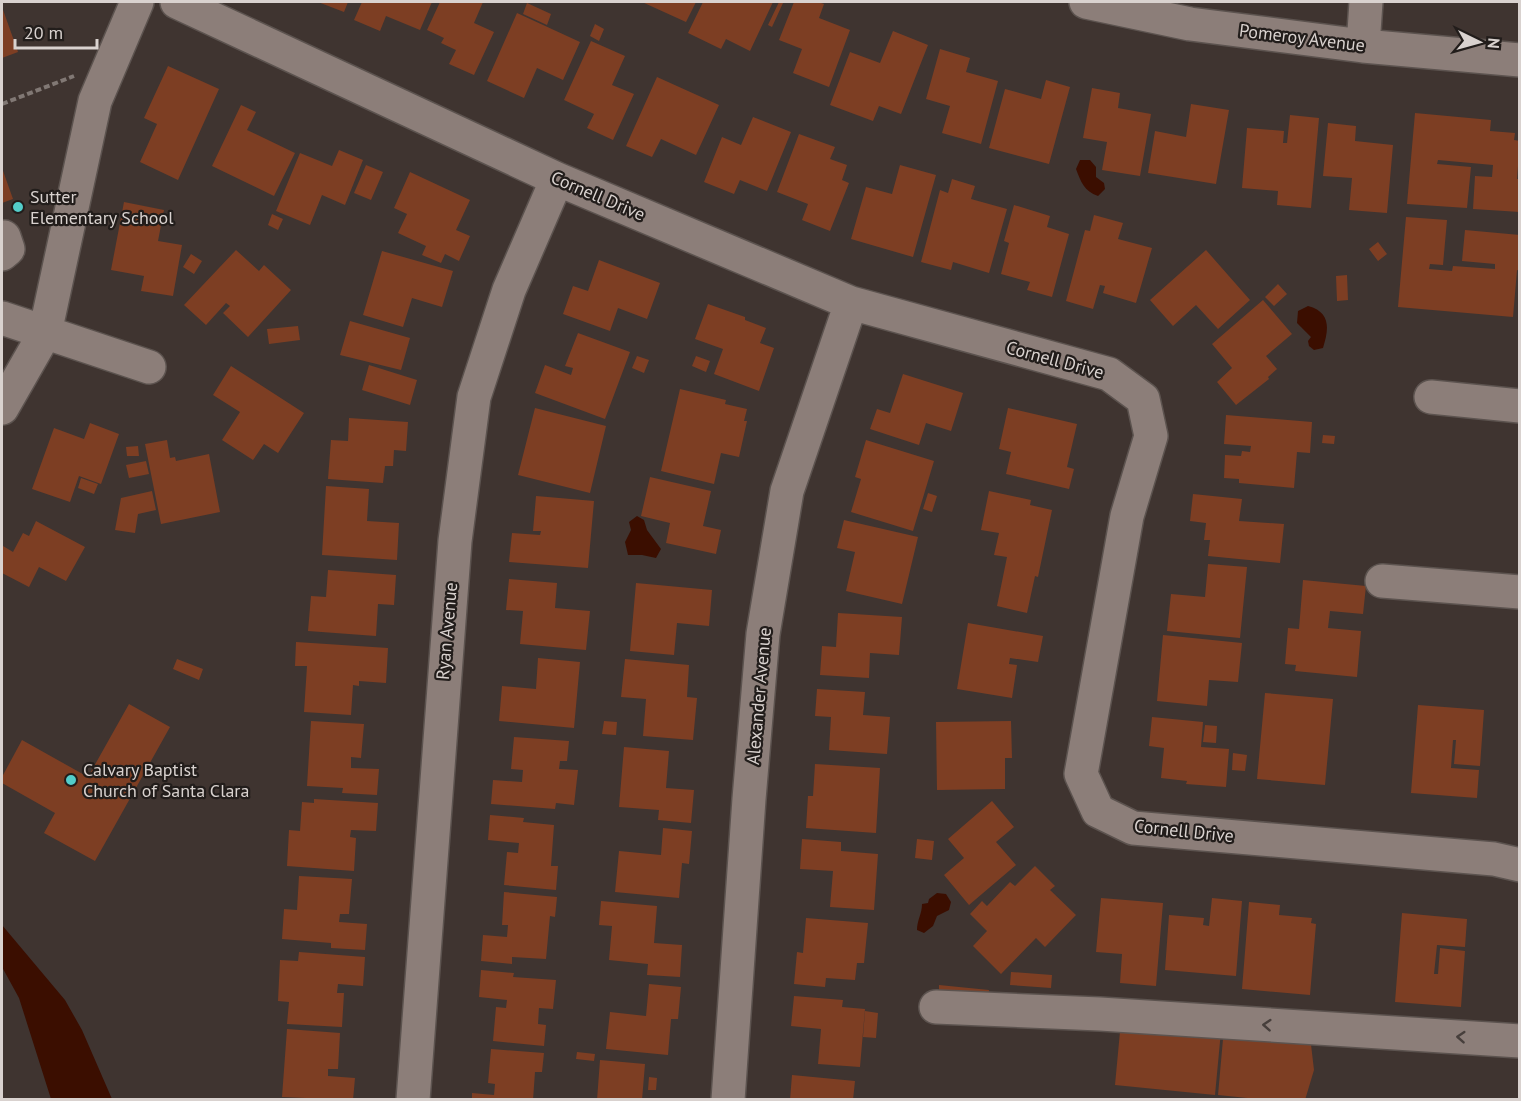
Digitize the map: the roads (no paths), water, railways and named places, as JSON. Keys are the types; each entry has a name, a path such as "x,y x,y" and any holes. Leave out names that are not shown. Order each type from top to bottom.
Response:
{"street":[{"path":"2,408 45,333 95,101 136,2"},
{"name":"Cornell Drive","path":"177,2 557,179 852,303 1109,374 1143,399 1151,436 1127,516 1081,774 1098,811 1133,828 1494,859 1520,865"},
{"name":"Pomeroy Avenue","path":"1086,2 1190,24 1363,46 1520,60"},
{"path":"1363,46 1366,2"},
{"name":"Ryan Avenue","path":"413,1100 455,540 474,397 509,290 557,179"},
{"name":"Alexander Avenue","path":"728,1100 763,634 787,490 852,303"},
{"path":"2,318 149,367"},
{"path":"1431,397 1520,406"},
{"path":"1382,581 1520,592"},
{"path":"936,1007 1100,1014 1520,1041"}],"place":[{"name":"Sutter Elementary School","path":"18,207"},
{"name":"Calvary Baptist Church of Santa Clara","path":"71,780"}]}
